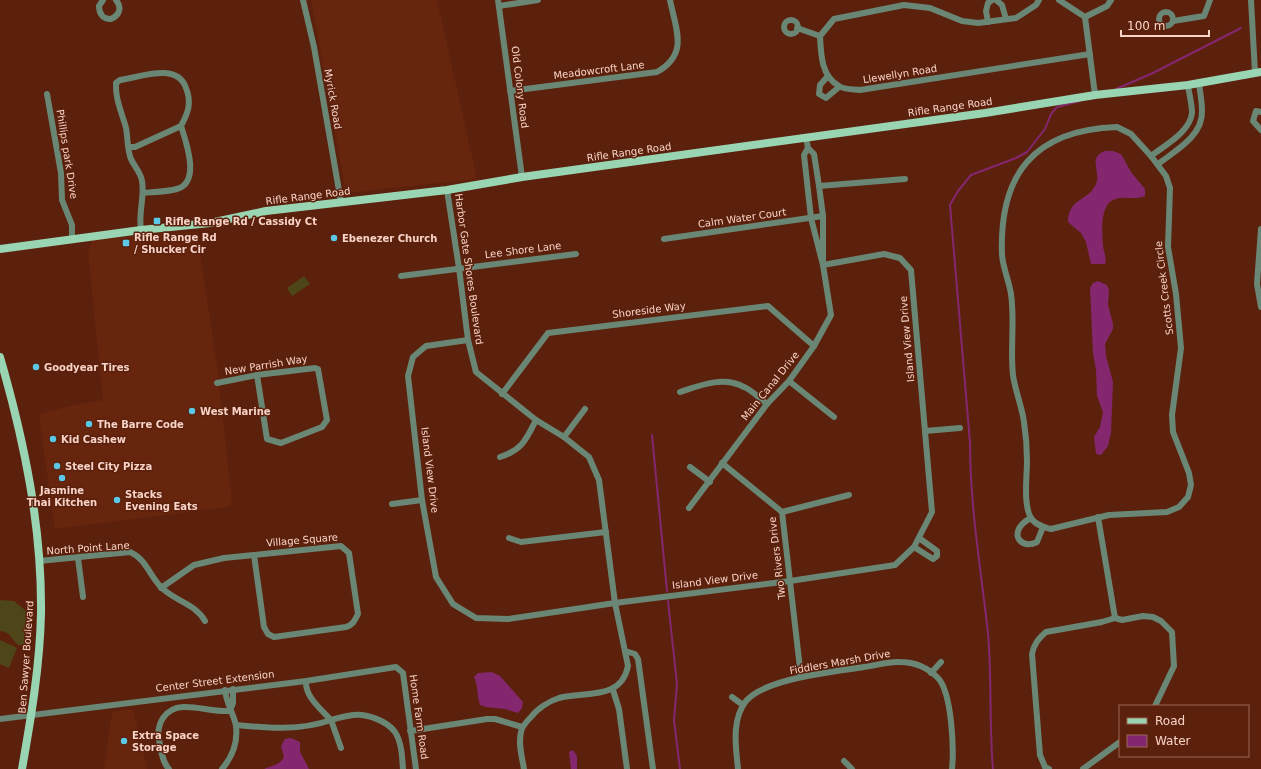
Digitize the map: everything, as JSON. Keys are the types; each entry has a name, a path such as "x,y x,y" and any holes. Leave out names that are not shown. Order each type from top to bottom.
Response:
{"main road":[{"name":"Rifle Range Road","path":"0,249 141,230 210,223 266,212 341,202 447,190 522,177 985,113 1095,95 1188,85 1258,73"},
{"name":"Ben Sawyer Boulevard","path":"0,357 16,414 28,473 40,562 41,614 32,714 22,769"}],"street":[{"path":"103,0 99,6 99,10 103,17 107,19 115,17 118,14 120,6 116,0"},
{"name":"Myrick Road","path":"303,0 314,47 341,202"},
{"path":"499,3 538,0"},
{"name":"Meadowcroft Lane","path":"510,91 648,74 666,67 677,53 678,45 670,0"},
{"path":"988,22 986,11 988,2 992,0"},
{"path":"996,0 1002,4 1006,19"},
{"path":"828,76 820,85 819,94 826,98 839,87 828,76 825,74 821,54 820,36 834,18 904,5 930,8 962,21 978,23 1016,18 1036,5 1039,0"},
{"path":"1059,0 1085,17 1095,95"},
{"path":"1085,17 1107,6 1111,0"},
{"path":"1172,21 1204,16 1210,0"},
{"path":"1251,0 1258,73"},
{"name":"Old Colony Road","path":"499,3 522,177"},
{"path":"797,28 820,36"},
{"name":"Llewellyn Road","path":"839,87 860,90 1090,54"},
{"path":"129,147 140,145 181,126 188,112 190,98 184,81 176,75 167,72 120,80 116,83 116,94 126,129 130,158 142,179 139,219 141,230"},
{"path":"1158,164 1190,139 1200,126 1203,112 1199,82"},
{"path":"1151,156 1183,131 1190,121 1192,112 1188,85"},
{"name":"Phillips park Drive","path":"47,94 61,173 62,200 72,225 72,240"},
{"path":"1261,112 1256,111 1253,121 1261,130"},
{"path":"142,193 178,189 185,183 191,170 188,148 181,126"},
{"name":"Scotts Creek Circle","path":"1031,518 1027,507 1027,460 1024,421 1013,376 1013,318 1011,293 1002,257 1002,224 1008,196 1019,171 1036,151 1060,137 1092,128 1117,127 1131,134 1158,164 1166,176 1170,188 1168,247 1176,294 1181,348 1172,415 1173,432 1189,472 1191,485 1188,497 1179,507 1167,512 1134,512 1098,517 1051,529 1043,527"},
{"name":"Main Canal Drive","path":"806,138 808,148 814,154 819,186 823,216 823,265"},
{"name":"Main Canal Drive","path":"690,508 767,404 789,381 814,346 831,315 823,265 811,218 804,155 808,148"},
{"path":"819,186 905,178"},
{"name":"Harbor Gate Shores Boulevard","path":"447,190 468,340 476,372 536,420 564,437 589,457 599,480 614,603 628,666 626,675 612,690"},
{"name":"Calm Water Court","path":"664,239 823,216"},
{"path":"1261,228 1259,284 1261,306"},
{"name":"Lee Shore Lane","path":"401,276 576,254"},
{"name":"Island View Drive","path":"468,340 426,346 413,356 408,376 422,500 436,577 453,604 476,618 508,619 614,603 790,581 895,565 914,547 932,512 911,270 900,258 884,254 823,265"},
{"name":"Shoreside Way","path":"502,394 548,333 768,306 814,346"},
{"name":"New Parrish Way","path":"217,383 257,375 311,367 318,369 327,420 322,427 281,443 267,439 257,375"},
{"path":"680,392 703,384 725,381 745,387 767,404"},
{"path":"789,381 834,417"},
{"path":"564,437 585,409"},
{"path":"500,457 514,453 526,441 536,420"},
{"path":"925,430 960,428"},
{"name":"Two Rivers Drive","path":"722,463 782,512 801,678"},
{"path":"690,467 710,482"},
{"path":"782,512 849,495"},
{"path":"392,504 422,500"},
{"path":"1098,517 1115,618"},
{"path":"1031,518 1043,527 1037,542 1030,545 1021,542 1018,537 1018,527 1031,518"},
{"path":"509,538 521,542 606,532"},
{"path":"914,547 933,559 938,556 937,551 919,538"},
{"name":"Village Square","path":"161,588 194,565 224,558 341,546 346,548 349,552 358,614 355,620 351,625 346,627 274,637 268,634 264,627 254,555"},
{"name":"North Point Lane","path":"40,562 130,552 137,555 161,588 200,612 205,621"},
{"path":"78,558 83,597"},
{"path":"1049,769 1045,766 1040,755 1038,743 1032,654 1039,638 1046,632 1102,622 1115,618 1122,620 1143,616 1153,617 1161,621 1172,632 1174,656 1173,671 1156,705"},
{"path":"625,651 635,654 638,659 654,769"},
{"name":"Fiddlers Marsh Drive","path":"744,705 746,700 767,687 801,678 899,662 921,666 938,678 947,693 954,749 952,769"},
{"path":"931,673 941,662"},
{"name":"Center Street Extension","path":"0,719 306,681 396,667 400,669"},
{"name":"Home Farm Road","path":"400,669 403,673 416,769"},
{"path":"306,681 306,687 309,695 331,720 341,748"},
{"path":"230,711 233,703 233,689"},
{"path":"222,769 233,756 236,725 230,711 225,690"},
{"path":"524,769 520,743 522,727 534,712 558,698 612,690 619,709 628,769"},
{"path":"732,697 744,705 735,735 738,769"},
{"path":"169,769 162,754 158,731 161,720 168,712 183,707 230,711"},
{"path":"236,725 286,728 314,726 331,720 354,715 365,715 384,722 395,732 401,749 403,769"},
{"path":"410,731 487,719 495,719 522,727"},
{"path":"1083,769 1119,743"},
{"path":"844,761 852,769"}],"shaded area":[{"path":"311,0 437,0 477,179 346,193"},
{"path":"197,232 218,373 232,501 228,507 55,529 39,416 42,413 78,404 103,400 88,252 93,240 153,234"},
{"path":"304,276 310,284 292,296 287,288"},
{"path":"0,600 14,601 26,611 28,633 24,645 18,645 9,634 0,631"},
{"path":"0,640 17,648 9,668 0,664"},
{"name":"Extra Space Storage","path":"133,709 147,769 104,769 112,712"}],"water":[{"path":"1105,151 1113,151 1121,154 1131,172 1145,189 1145,196 1136,198 1119,198 1111,201 1107,205 1103,216 1102,229 1103,246 1106,259 1105,264 1091,264 1086,242 1081,233 1068,222 1069,214 1074,204 1092,191 1095,186 1097,181 1097,158 1099,154"},
{"path":"1098,281 1107,285 1109,290 1108,305 1113,324 1113,329 1105,344 1106,356 1113,382 1111,433 1108,446 1101,455 1096,454 1094,437 1100,427 1103,412 1097,396 1096,370 1093,353 1090,288 1093,283"},
{"path":"492,672 500,676 523,702 522,708 518,713 505,709 480,705 474,677 478,673"},
{"path":"291,738 300,742 300,752 309,769 264,769 276,765 282,760 284,757 281,746 285,739"},
{"path":"573,750 577,756 577,769 571,769 569,752"}],"waterway":[{"path":"1116,89 1153,73 1241,28"},
{"path":"993,769 988,633 976,538 970,467 970,443 950,205 958,191 971,175 1016,158 1027,152 1045,129 1051,114 1057,107 1080,101"},
{"path":"652,435 667,591"},
{"path":"668,601 677,684 674,720 680,769"}],"place":[{"name":"Rifle Range Rd / Cassidy Ct","path":"157,221"},
{"name":"Ebenezer Church","path":"334,238"},
{"name":"Rifle Range Rd / Shucker Cir","path":"126,243"},
{"name":"Goodyear Tires","path":"36,367"},
{"name":"West Marine","path":"192,411"},
{"name":"The Barre Code","path":"89,424"},
{"name":"Kid Cashew","path":"53,439"},
{"name":"Steel City Pizza","path":"57,466"},
{"name":"Jasmine Thai Kitchen","path":"62,478"},
{"name":"Stacks Evening Eats","path":"117,500"},
{"name":"Extra Space Storage","path":"124,741"}]}
